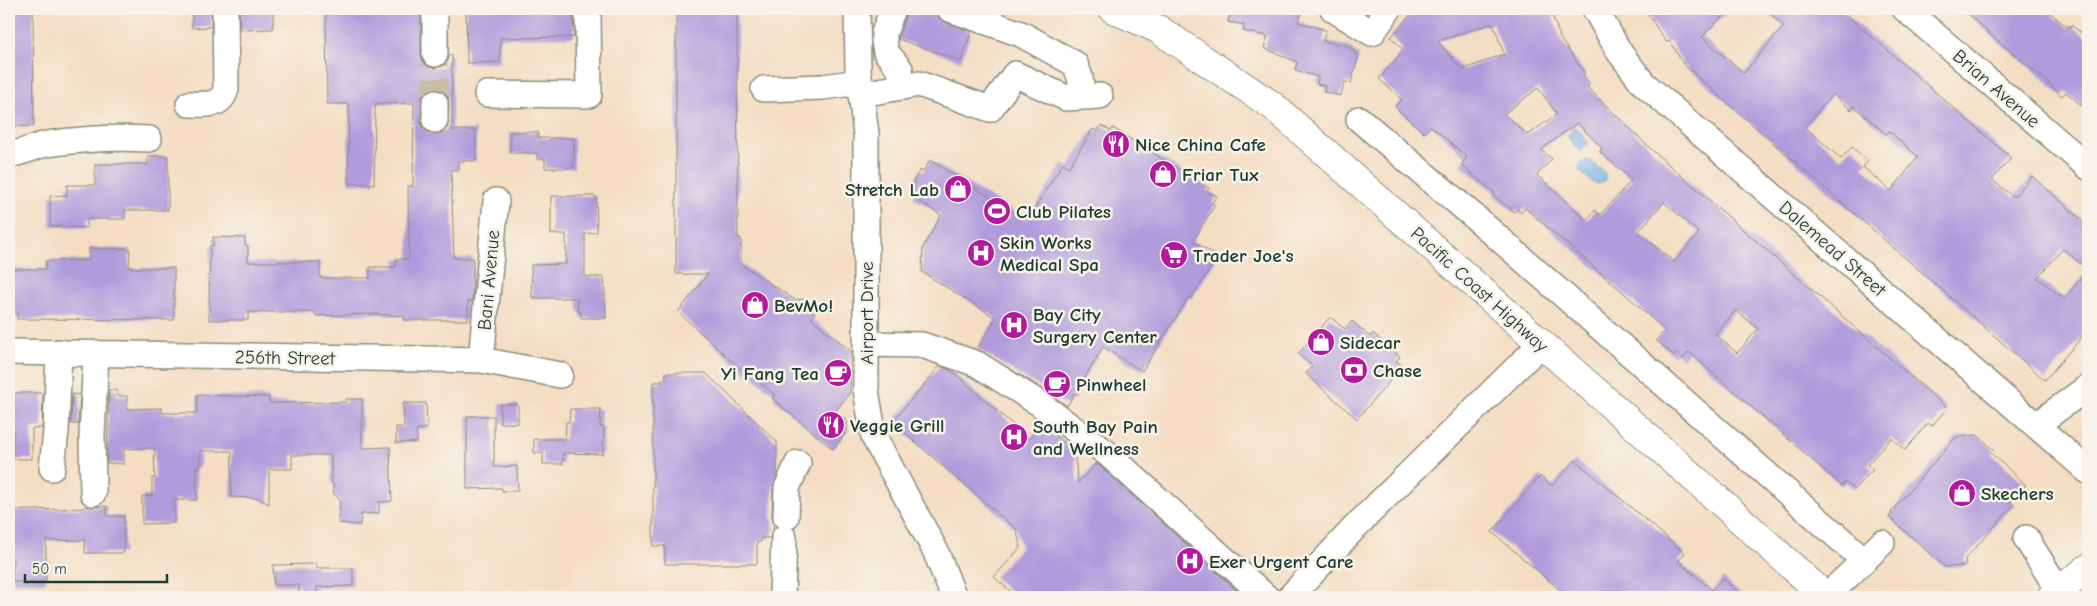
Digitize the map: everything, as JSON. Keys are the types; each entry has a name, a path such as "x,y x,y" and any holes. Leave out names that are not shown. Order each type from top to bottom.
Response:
{"main road":[{"name":"Pacific Coast Highway","path":"1114,9 1158,28 1274,106 1826,597"},
{"path":"2055,594 2088,568"}],"street":[{"path":"188,104 211,104 218,102 224,97 226,89 225,9"},
{"path":"435,54 436,9"},
{"path":"487,94 589,95 588,9"},
{"name":"Airport Drive","path":"857,9 860,88 866,134 866,390 874,437 935,550 954,597"},
{"path":"893,9 884,33 884,41 886,52 900,69 903,87"},
{"path":"764,89 903,87 919,84 990,109 1016,74 1066,98 1091,97 1075,64 1021,34 950,9"},
{"path":"1334,9 1372,33 1389,9"},
{"name":"Dalemead Street","path":"1595,9 1620,53 1644,83 2088,472"},
{"name":"Brian Avenue","path":"1905,9 2088,167"},
{"path":"1359,118 1477,219 1864,560"},
{"path":"12,154 41,145 63,142 120,137 149,139"},
{"name":"Bani Avenue","path":"481,360 496,201"},
{"path":"866,344 922,346 977,364 1040,404 1108,454 1266,597"},
{"path":"1290,597 1378,503 1541,344"},
{"name":"256th Street","path":"9,352 481,360 560,375"},
{"path":"52,468 59,352"},
{"path":"93,492 92,435 96,353"},
{"path":"2036,425 2088,387"},
{"path":"782,597 787,488 798,463"},
{"path":"2026,538 2055,594"},
{"path":"1826,597 1882,543"}],"path":[{"path":"1679,560 1694,574"}],"water":[{"path":"1575,127 1589,144 1581,152 1569,139 1568,135"},
{"path":"1585,160 1591,161 1605,173 1605,180 1599,184 1593,183 1580,171 1579,166"}],"building":[{"path":"9,9 33,9 34,126 9,127"},
{"path":"192,9 211,9 211,27 192,28"},
{"path":"239,9 273,9 273,29 240,30"},
{"path":"326,9 421,9 421,54 423,62 428,67 435,68 443,66 448,61 449,55 452,55 452,130 476,130 476,161 459,161 459,170 451,170 454,258 473,258 472,301 468,301 468,320 404,320 404,316 375,314 315,316 315,312 248,312 248,320 209,320 210,246 213,246 213,237 245,238 245,245 248,246 248,262 320,262 320,278 370,278 370,267 396,267 396,259 409,259 408,186 413,186 414,103 375,104 374,184 348,183 349,104 327,104","holes":["435,89 443,91 448,96 449,103 448,127 443,132 435,134 427,132 422,127 421,120 422,96 427,91"]},
{"path":"466,9 573,9 574,37 500,38 500,62 467,63"},
{"path":"676,9 737,9 738,238 741,238 741,264 795,300 803,299 808,302 809,309 815,314 811,318 851,351 850,392 835,412 847,421 847,432 833,449 772,398 775,395 749,374 747,375 678,312 708,274 676,274"},
{"path":"907,9 936,9 939,18 945,22 971,32 961,61 898,39"},
{"path":"1231,9 1303,9 1298,22 1326,30 1323,41 1348,46 1359,55 1351,83 1344,82 1341,96 1324,92 1325,86 1317,84 1318,77 1295,70 1297,62 1264,48 1268,36 1243,31 1244,25 1228,22"},
{"path":"1415,9 1550,9 1561,40 1585,73 1583,75 1590,84 1587,87 1652,150 1947,408 1932,426 1928,423 1905,450 1891,438 1867,465 1873,470 1854,489 1845,482 1842,486 1689,352 1683,359 1676,353 1674,356 1656,340 1665,331 1632,300 1525,208 1521,213 1517,209 1514,212 1493,195 1495,193 1461,165 1467,157 1431,126 1424,133 1395,107 1402,100 1379,79 1403,50 1391,37","holes":["1493,23 1504,54 1462,70 1438,41","1538,88 1557,114 1528,135 1504,114","1577,123 1602,148 1600,152 1632,180 1600,215 1595,210 1587,220 1537,175 1552,159 1541,150","1664,202 1699,233 1674,262 1638,232","1736,310 1758,329 1737,353 1715,334"]},
{"path":"1645,9 1730,9 1702,37 1744,73 1784,26 1764,9 1840,9 2011,158 1992,180 2014,197 2032,176 2088,225 2088,270 2063,249 2037,278 2064,298 2088,271 2088,330 2045,380 1684,65 1670,41 1665,41","holes":["1833,94 1851,110 1854,106 1886,134 1889,131 1918,157 1891,191 1863,167 1868,161 1852,147 1841,159 1805,127"]},
{"path":"1963,9 2045,9 2069,28 2071,25 2088,38 2088,111 2066,92 2062,96"},
{"path":"1101,125 1111,131 1113,128 1209,188 1207,191 1217,196 1212,203 1215,205 1193,241 1218,257 1191,299 1189,297 1142,371 1103,347 1077,395 1075,393 1067,406 1048,392 977,349 996,318 922,272 923,247 941,215 914,198 914,180 920,170 923,172 930,160 1027,220 1063,163 1069,167 1093,129 1097,132"},
{"path":"510,132 538,132 538,138 574,138 574,168 545,168 545,159 537,159 537,153 510,153"},
{"path":"148,156 168,156 168,210 125,210 125,219 87,219 87,228 50,226 50,196 67,195 67,185 95,185 95,164 148,164"},
{"path":"551,196 596,196 597,232 585,234 585,277 604,277 606,318 581,318 581,312 578,312 577,298 532,298 531,265 566,264 566,234 551,234"},
{"path":"89,248 130,249 129,268 174,268 174,320 17,319 17,313 9,313 9,269 46,269 46,261 89,260"},
{"path":"1330,317 1345,329 1352,321 1370,337 1373,333 1400,357 1396,361 1403,366 1357,419 1306,374 1312,366 1298,354"},
{"path":"940,366 952,371 1029,439 1042,424 1074,450 1078,483 1096,463 1099,465 1244,597 1017,597 994,577 1021,547 1016,529 892,422"},
{"path":"666,373 706,373 777,442 777,476 773,488 772,516 774,529 770,538 761,538 761,542 757,542 757,564 665,564 665,546 653,546 653,382 662,382 662,379 666,379"},
{"path":"109,390 117,390 117,396 127,396 127,409 162,408 162,413 197,413 197,395 268,397 270,403 346,402 346,399 362,399 362,448 390,447 392,501 379,502 379,513 361,514 360,525 338,523 340,500 334,494 331,481 331,455 292,455 292,469 269,469 269,504 258,498 231,497 232,451 200,451 200,467 196,467 197,500 174,500 174,523 142,524 142,496 152,496 152,478 155,478 154,448 124,449 124,464 107,463"},
{"path":"9,393 43,393 42,428 32,428 32,459 13,459 13,429 9,429"},
{"path":"72,394 80,395 78,424 71,424"},
{"path":"403,403 426,403 427,429 417,429 417,442 396,443 396,427 404,427"},
{"path":"500,404 518,404 518,423 500,423"},
{"path":"570,409 601,409 600,427 604,427 603,454 563,453 563,464 543,464 543,453 534,453 534,439 565,439 566,422 569,422"},
{"path":"467,416 494,416 494,467 517,466 518,491 502,491 502,488 467,489"},
{"name":"Skechers","path":"1977,435 1994,450 1991,453 2026,485 2010,501 2014,505 1965,559 1966,566 1945,567 1889,517 1891,512 1956,437"},
{"path":"1575,460 1685,553 1678,561 1712,590 1723,578 1744,597 1568,597 1492,532 1540,476 1552,486"},
{"path":"85,506 107,506 107,516 124,516 124,553 85,553 85,540 46,541 46,582 13,582 13,559 9,558 9,511 85,508"},
{"path":"316,564 316,568 353,568 353,586 317,587 317,597 299,597 299,585 274,585 273,565"}],"tunnel":[{"path":"435,54 435,103"}],"place":[{"name":"Nice China Cafe","path":"1116,144"},
{"name":"Friar Tux","path":"1163,174"},
{"name":"Stretch Lab","path":"958,189"},
{"name":"Club Pilates","path":"997,211"},
{"name":"Skin Works Medical Spa","path":"981,253"},
{"name":"Trader Joe's","path":"1174,255"},
{"name":"BevMo!","path":"755,305"},
{"name":"Bay City Surgery Center","path":"1014,325"},
{"name":"Sidecar","path":"1321,342"},
{"name":"Chase","path":"1354,370"},
{"name":"Yi Fang Tea","path":"838,373"},
{"name":"Pinwheel","path":"1057,384"},
{"name":"Veggie Grill","path":"831,425"},
{"name":"South Bay Pain and Wellness","path":"1014,437"},
{"name":"Skechers","path":"1962,493"},
{"name":"Exer Urgent Care","path":"1190,561"}]}
